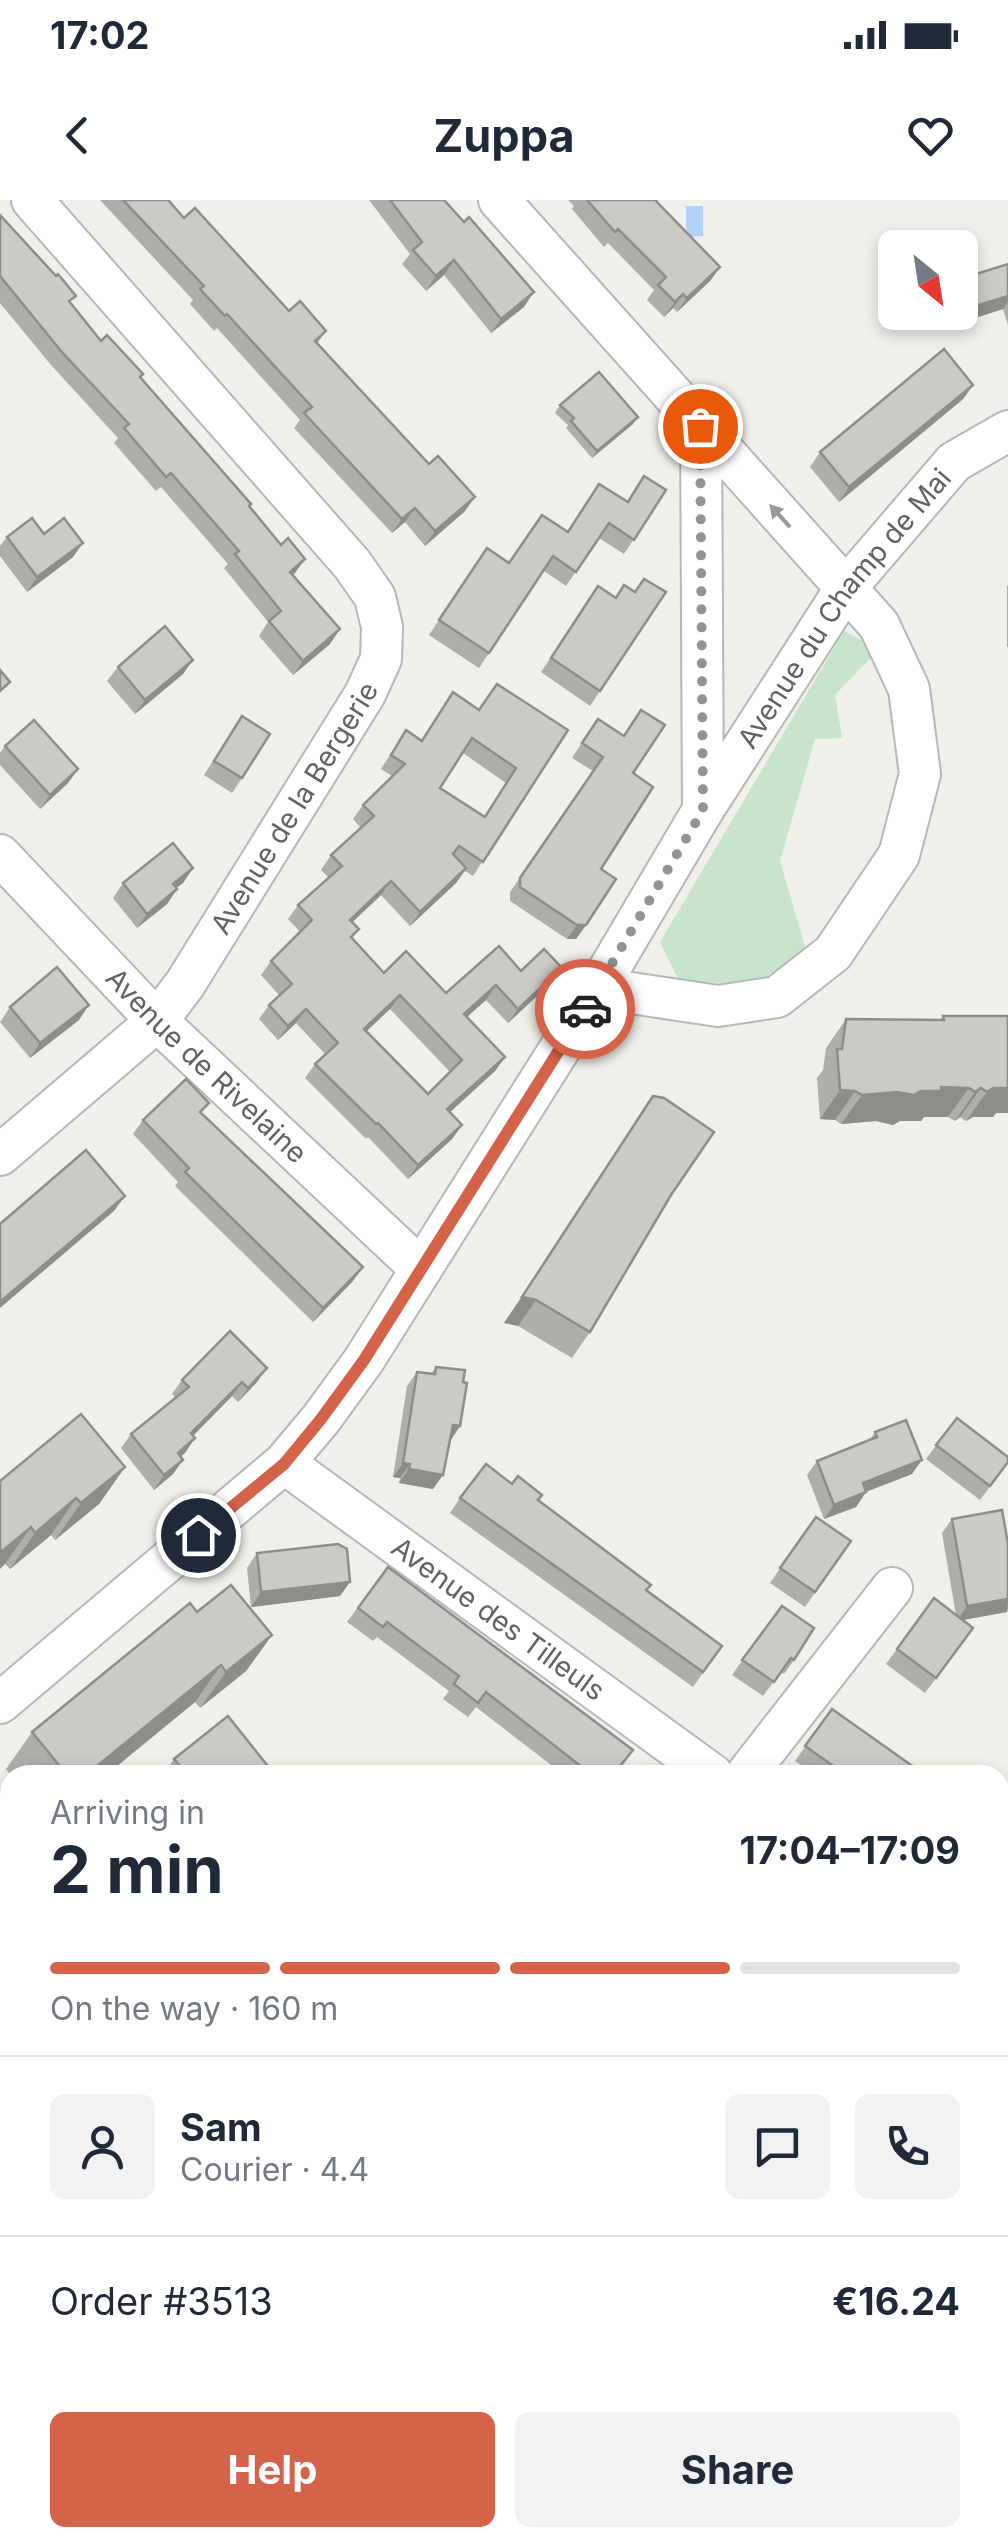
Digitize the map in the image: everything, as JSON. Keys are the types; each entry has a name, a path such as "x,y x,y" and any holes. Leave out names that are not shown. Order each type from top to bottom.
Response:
{"street":[{"name":"Avenue de la Bergerie","path":"0,1155 157,1021 185,984 364,694 381,660 382,627 375,596 352,564 32,200"},
{"path":"499,200 879,625 910,689 920,774 900,855 833,953 778,997 718,1006 598,988"},
{"path":"700,426 703,810"},
{"name":"Avenue du Champ de Mai","path":"0,1703 284,1464 332,1404 598,988 703,810 845,589 954,462 1008,431"},
{"name":"Avenue de Rivelaine","path":"0,855 157,1021 421,1269"},
{"name":"Avenue des Tilleuls","path":"284,1464 687,1765"},
{"path":"754,1765 892,1588"}],"green space":[{"path":"844,631 879,649 835,695 842,738 815,739 780,861 807,953 752,984 679,981 660,942"}],"water":[{"path":"686,206 703,206 703,236 686,237"}],"building":[{"path":"123,200 168,200 184,218 195,208 289,311 300,301 326,331 315,341 429,464 438,456 475,497 435,531 415,508 402,519 304,413 312,407 200,289 204,286"},
{"path":"390,200 444,200 464,222 469,217 534,292 501,319 454,260 436,276 413,250 422,242"},
{"path":"587,200 655,200 720,267 687,298 683,294 675,302 658,285 666,277 618,229 615,232"},
{"path":"0,215 58,274 76,296 69,301 101,341 107,335 143,374 140,377 251,504 281,545 288,538 305,559 290,572 340,629 303,661 269,621 281,611 235,554 239,551 171,473 166,477 124,428 129,424 61,351 0,276"},
{"path":"1008,264 1008,296 978,305 978,273"},
{"path":"944,349 973,385 849,487 820,452"},
{"path":"599,372 638,417 597,451 560,405"},
{"path":"644,476 666,490 634,540 609,523 576,572 553,556 489,653 439,620 487,548 509,563 542,515 568,532 599,484 628,502"},
{"path":"32,518 44,534 64,518 83,543 37,577 7,537"},
{"path":"644,579 666,592 600,691 551,658 598,586 616,598 624,585 635,592"},
{"path":"165,626 193,660 145,700 118,667"},
{"path":"0,670 10,682 0,691"},
{"path":"497,684 568,730 483,862 459,846 453,854 466,868 420,912 391,881 350,920 359,929 351,937 384,973 406,951 446,993 499,946 521,971 544,949 562,968 518,1009 496,985 464,1014 505,1057 447,1109 462,1125 418,1165 315,1064 338,1043 306,1009 288,1026 269,1005 292,984 271,961 312,920 298,905 342,866 331,855 374,816 363,805 405,764 391,755 406,730 422,741 453,692 479,710","holes":["472,738 516,768 485,817 440,788","400,995 462,1060 428,1094 364,1029"]},
{"path":"641,710 665,725 633,773 653,787 601,869 616,879 586,925 577,925 520,887 520,878 603,757 582,743 598,719 624,736"},
{"path":"242,716 270,734 242,778 214,761"},
{"path":"34,720 78,769 50,795 5,746"},
{"path":"173,843 193,868 173,884 177,889 147,914 123,883"},
{"path":"57,967 89,1005 40,1043 10,1007"},
{"path":"943,1016 1008,1016 1008,1088 987,1092 981,1088 975,1092 969,1088 941,1087 941,1091 914,1095 862,1095 840,1090 837,1049 842,1049 846,1019 944,1020"},
{"path":"186,1079 209,1103 200,1112 363,1267 323,1308 185,1172 189,1168 143,1120"},
{"path":"653,1096 664,1098 714,1132 671,1195 590,1332 536,1300 522,1297"},
{"path":"86,1150 125,1196 0,1302 0,1224"},
{"path":"230,1331 267,1368 248,1388 242,1382 191,1433 195,1438 178,1453 183,1460 164,1475 131,1434 189,1387 182,1380"},
{"path":"436,1367 465,1370 463,1382 467,1383 460,1426 453,1425 443,1475 409,1469 410,1464 403,1463 417,1372 435,1374"},
{"path":"81,1414 125,1467 81,1503 76,1498 35,1533 31,1527 0,1553 0,1481"},
{"path":"957,1418 1008,1457 990,1486 936,1445"},
{"path":"906,1420 922,1460 863,1483 866,1492 834,1505 817,1461 877,1437 875,1432"},
{"path":"486,1464 512,1484 518,1476 542,1495 538,1500 651,1585 646,1590 722,1646 703,1672 460,1498"},
{"path":"1002,1510 1008,1544 1008,1599 967,1606 952,1519"},
{"path":"816,1517 851,1541 815,1592 780,1568"},
{"path":"338,1544 347,1549 350,1582 261,1592 257,1553"},
{"path":"388,1567 633,1750 621,1765 579,1765 486,1692 478,1703 454,1684 459,1676 387,1622 383,1627 358,1608"},
{"path":"231,1585 272,1635 226,1672 221,1665 98,1765 59,1765 32,1732 190,1603 197,1612"},
{"path":"934,1598 973,1628 936,1678 897,1649"},
{"path":"782,1606 814,1628 774,1682 742,1660"},
{"path":"832,1709 911,1765 832,1765 805,1746"},
{"path":"228,1716 267,1765 179,1765 174,1759"}],"way so far":[{"path":"585,1009 703,810 700,426"}],"route":[{"path":"198,1535 284,1464 321,1419 364,1360 585,1009"}]}
